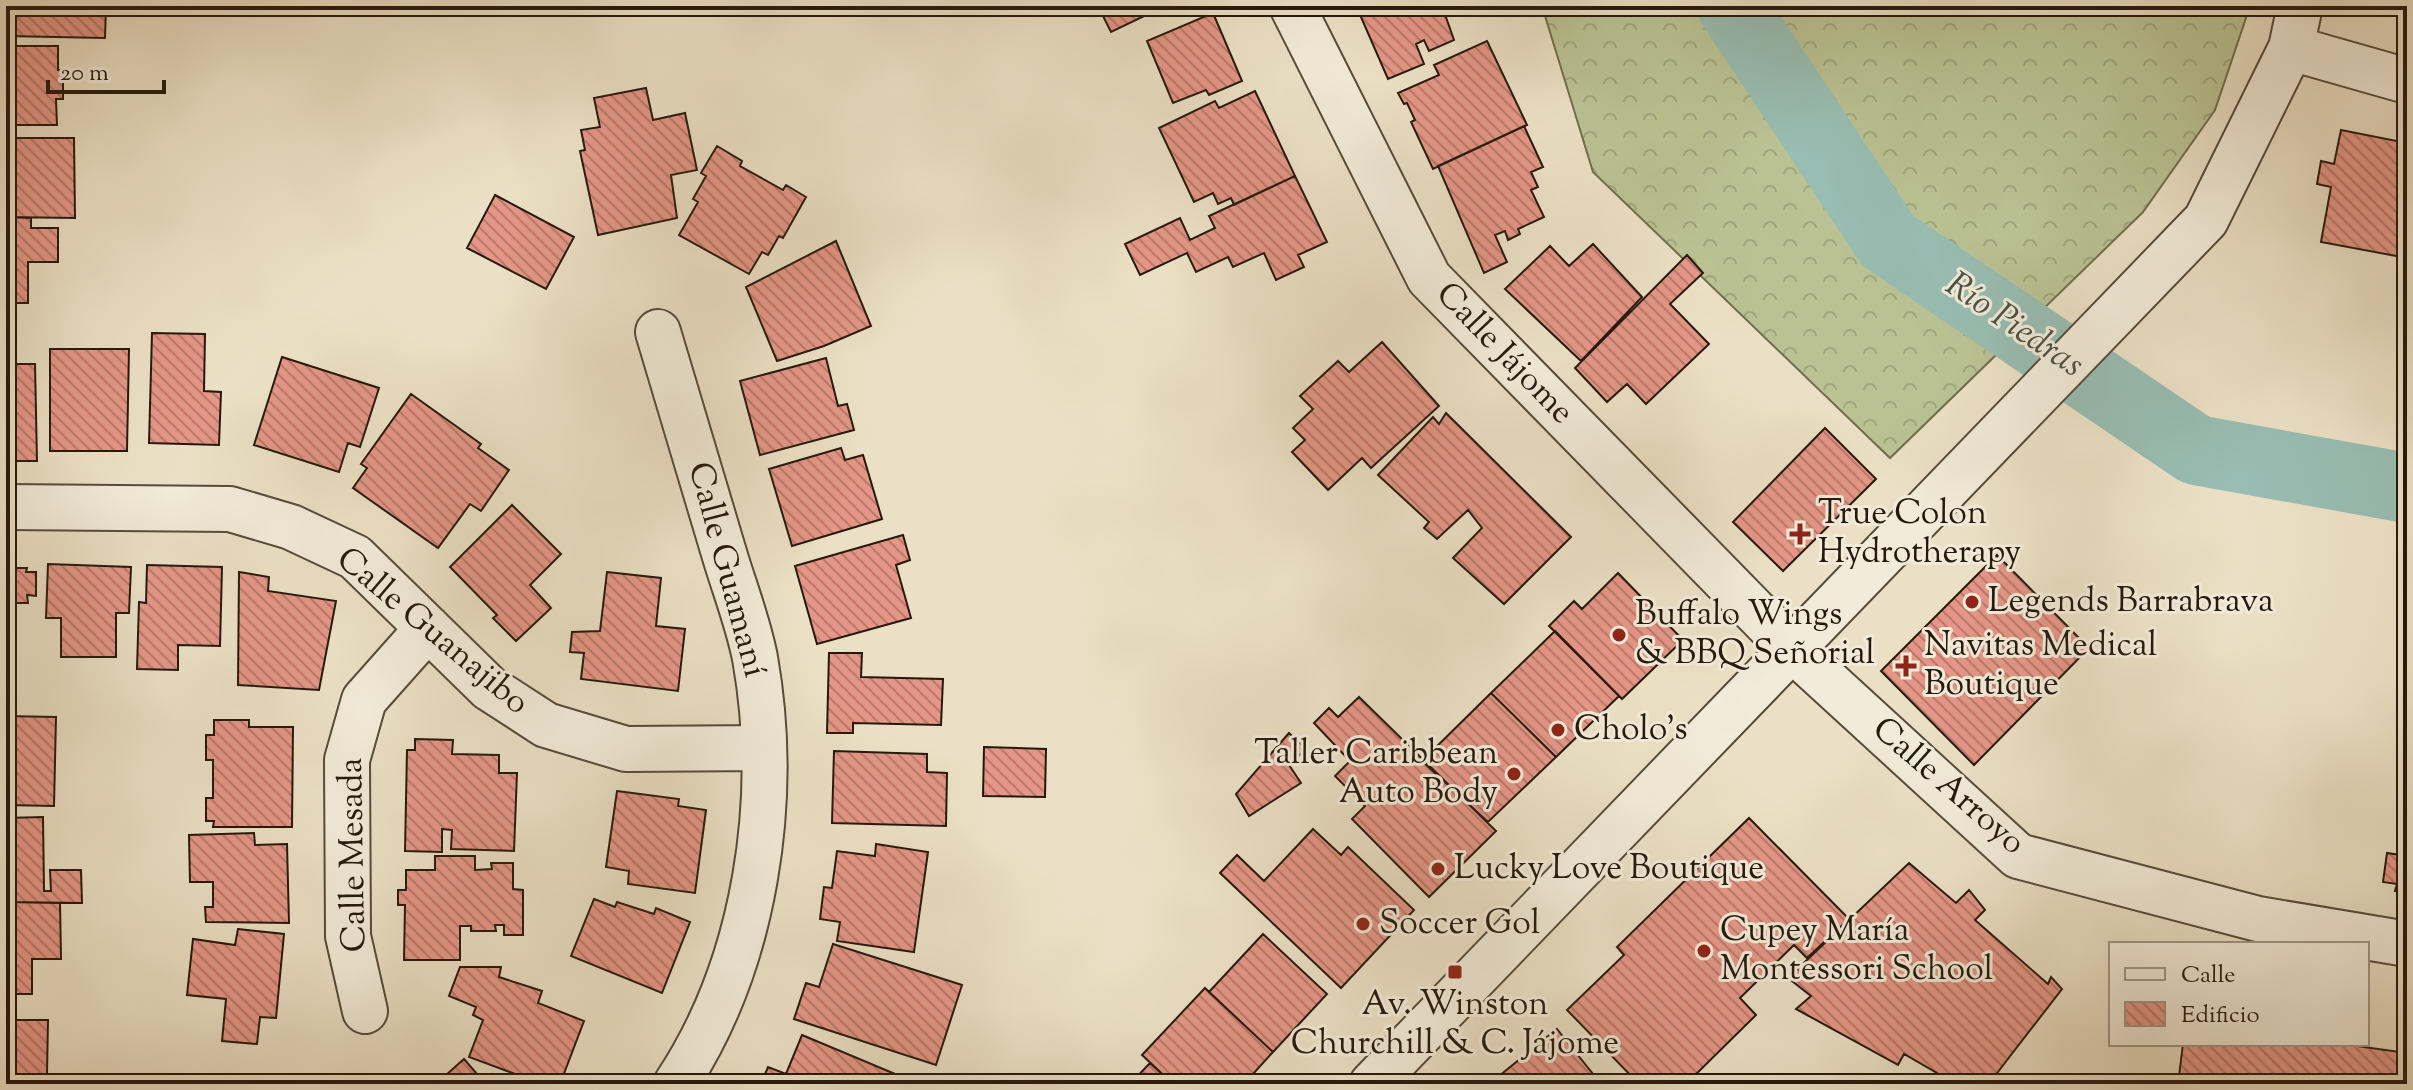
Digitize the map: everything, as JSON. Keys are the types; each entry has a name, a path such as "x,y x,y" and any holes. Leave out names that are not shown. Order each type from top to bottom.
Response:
{"street":[{"name":"Calle Jájome","path":"1292,6 1429,278 1792,649"},
{"path":"1372,1084 2206,220 2291,48 2300,6"},
{"path":"2291,48 2407,81"},
{"name":"Calle Guamaní","path":"658,332 754,654 764,748 757,867 736,959 693,1059 676,1084"},
{"name":"Calle Guanajibo","path":"6,507 230,509 291,527 355,557 489,688 546,725 626,749 764,748"},
{"name":"Calle Mesada","path":"365,1011 348,936 347,760 364,700 428,628"},
{"name":"Calle Arroyo","path":"1792,649 2018,856 2258,919 2407,944"}],"green space":[{"path":"1542,6 2250,6 2215,110 2143,212 1890,458 1593,172"}],"building":[{"path":"6,6 106,6 105,38 6,36"},
{"path":"1098,6 1165,6 1111,32"},
{"path":"1442,6 1454,40 1429,51 1424,40 1416,44 1424,64 1388,79 1357,8"},
{"path":"1213,13 1242,81 1209,95 1206,90 1173,103 1147,41"},
{"path":"1487,41 1527,125 1433,169 1411,122 1415,120 1398,93 1439,75 1434,65"},
{"path":"6,46 58,46 58,70 63,70 63,99 56,99 57,125 6,125"},
{"path":"646,88 653,120 685,113 697,170 671,175 677,218 598,235 580,151 585,150 581,130 600,127 594,98"},
{"path":"1255,91 1295,176 1234,205 1231,198 1218,204 1213,193 1194,202 1159,128 1215,101 1219,108"},
{"path":"1524,126 1543,167 1531,172 1538,187 1531,190 1544,217 1518,229 1520,234 1508,240 1505,231 1495,235 1507,262 1484,273 1438,166"},
{"path":"2341,130 2407,143 2407,258 2321,242 2331,187 2317,184 2321,161 2334,164"},
{"path":"6,138 74,138 75,218 6,217"},
{"path":"717,146 742,161 740,166 783,190 786,185 806,197 783,238 779,236 768,255 762,252 749,274 679,235 698,202 693,199 706,176 701,173"},
{"path":"1295,176 1327,242 1298,255 1304,267 1276,280 1264,253 1233,267 1228,257 1196,272 1187,253 1140,275 1125,244 1180,218 1190,240 1215,228 1209,216"},
{"path":"495,195 574,237 546,289 467,248"},
{"path":"6,217 31,218 31,228 58,228 58,262 28,262 28,303 6,303"},
{"path":"836,241 871,326 777,361 746,287"},
{"path":"1593,244 1642,297 1581,361 1505,289 1550,246 1569,266"},
{"path":"1687,255 1703,273 1670,304 1709,344 1646,404 1627,384 1607,402 1575,368"},
{"path":"152,333 205,334 204,391 221,392 219,445 149,443"},
{"path":"1382,342 1439,406 1371,468 1362,458 1328,490 1292,452 1305,440 1293,428 1313,409 1300,396 1338,361 1349,372"},
{"path":"50,349 129,349 127,451 50,451"},
{"path":"282,357 379,388 360,447 348,443 339,472 254,445"},
{"path":"826,358 838,406 847,404 854,430 760,455 740,381"},
{"path":"6,364 35,364 37,461 6,461"},
{"path":"411,394 481,444 478,448 509,470 481,511 470,504 438,548 353,488 367,468 361,464"},
{"path":"1446,413 1571,537 1504,604 1453,558 1482,528 1468,510 1437,539 1424,528 1429,522 1378,475 1433,417 1439,424"},
{"path":"1825,428 1876,479 1783,571 1733,522"},
{"path":"841,448 845,460 863,455 882,519 792,546 769,469"},
{"path":"512,505 561,554 530,585 551,608 516,641 493,618 497,615 450,567"},
{"path":"903,535 910,560 896,565 911,618 817,644 795,566"},
{"path":"1997,555 2089,648 1974,765 1881,671"},
{"path":"48,564 131,567 129,613 116,613 116,657 61,657 61,618 46,618"},
{"path":"147,565 222,567 220,646 178,645 178,670 137,669 139,602 146,603"},
{"path":"6,568 27,568 26,572 36,572 36,596 27,595 28,603 10,603 8,657"},
{"path":"239,572 269,577 268,591 336,601 319,690 238,685"},
{"path":"607,572 661,578 656,626 685,629 678,691 581,679 584,653 570,652 572,632 600,631"},
{"name":"Buffalo Wings & BBQ Señorial","path":"1618,573 1683,640 1622,699 1549,626 1574,601 1582,609"},
{"path":"1555,631 1619,696 1556,757 1491,693"},
{"path":"829,653 862,653 861,677 943,679 941,725 853,723 853,733 827,733"},
{"path":"1491,693 1556,757 1488,822 1422,761"},
{"path":"1359,697 1496,831 1429,897 1352,819 1365,806 1335,776 1350,761 1314,723 1329,708 1338,717"},
{"path":"6,716 56,717 54,806 6,805"},
{"path":"214,720 249,720 249,727 293,727 292,827 213,827 214,821 206,821 206,798 213,798 213,760 206,760 206,735 214,735"},
{"path":"1289,733 1306,749 1289,765 1301,783 1249,816 1236,794"},
{"path":"415,739 453,740 452,754 499,755 499,773 517,773 514,851 451,849 452,830 442,829 442,852 405,851 407,750 415,750"},
{"path":"984,747 1046,749 1045,797 983,796"},
{"path":"834,751 927,754 927,772 947,773 946,826 832,823"},
{"path":"617,791 679,799 678,806 706,810 695,893 628,884 629,871 606,867"},
{"path":"43,817 44,891 51,891 50,870 81,870 82,903 6,902 6,818"},
{"name":"Cupey María Montessori School","path":"1749,818 1849,919 1807,958 1794,945 1740,998 1756,1015 1686,1084 1639,1084 1567,1010 1624,955 1617,947"},
{"path":"2406,823 2407,893 2395,891 2397,884 2383,882 2387,853 2401,855"},
{"path":"1313,829 1341,855 1348,847 1414,910 1341,988 1220,873 1237,855 1264,881"},
{"path":"254,833 255,845 287,844 289,923 206,922 205,907 213,907 213,882 190,882 189,835"},
{"path":"876,844 928,852 914,952 837,941 840,922 820,919 824,887 832,888 837,851 875,856"},
{"path":"435,856 475,856 475,870 492,869 491,863 513,863 513,889 523,890 523,935 504,935 504,925 495,925 496,931 471,931 471,926 460,926 460,960 404,960 405,905 398,905 398,890 406,890 406,870 435,870"},
{"path":"1909,863 1956,903 1969,890 1985,910 1975,920 2048,984 2051,977 2062,989 1994,1077 1977,1084 1956,1084 1904,1054 1898,1065 1796,1009 1811,996 1788,978"},
{"path":"594,899 615,907 617,902 654,914 656,908 690,922 662,993 571,956"},
{"path":"6,902 60,903 61,959 32,959 32,994 6,994"},
{"path":"238,929 284,934 276,1018 260,1017 257,1044 222,1041 226,999 187,995 193,939 235,945"},
{"path":"1263,934 1327,994 1273,1052 1209,992"},
{"path":"833,944 962,985 936,1065 794,1019 806,983 819,987"},
{"path":"460,967 501,967 499,977 542,991 538,1003 584,1021 560,1084 542,1084 469,1057 483,1020 473,1015 476,1007 449,996"},
{"path":"1205,988 1273,1052 1244,1084 1173,1084 1142,1055"},
{"path":"6,1006 10,1006 10,1020 48,1020 47,1074 6,1075"},
{"path":"1557,1029 1601,1084 1498,1084 1494,1080"},
{"path":"802,1035 919,1084 761,1084 768,1067 786,1074"},
{"path":"2183,1046 2357,1046 2407,1053 2407,1084 2178,1084"},
{"path":"464,1059 483,1081 492,1074 516,1084 436,1084"},
{"path":"1150,1063 1173,1084 1130,1084"},
{"path":"1994,1077 2028,1084 1977,1084"}],"waterway":[{"name":"Río Piedras","path":"1732,6 1888,241 2196,450 2407,488"}],"place":[{"name":"True Colon Hydrotherapy","path":"1800,534"},
{"name":"Legends Barrabrava","path":"1972,602"},
{"name":"Buffalo Wings & BBQ Señorial","path":"1619,635"},
{"name":"Navitas Medical Boutique","path":"1906,666"},
{"name":"Cholo's","path":"1558,730"},
{"name":"Taller Caribbean Auto Body","path":"1514,774"},
{"name":"Lucky Love Boutique","path":"1438,869"},
{"name":"Soccer Gol","path":"1363,924"},
{"name":"Cupey María Montessori School","path":"1704,951"},
{"name":"Av. Winston Churchill & C. Jájome","path":"1455,972"}]}
